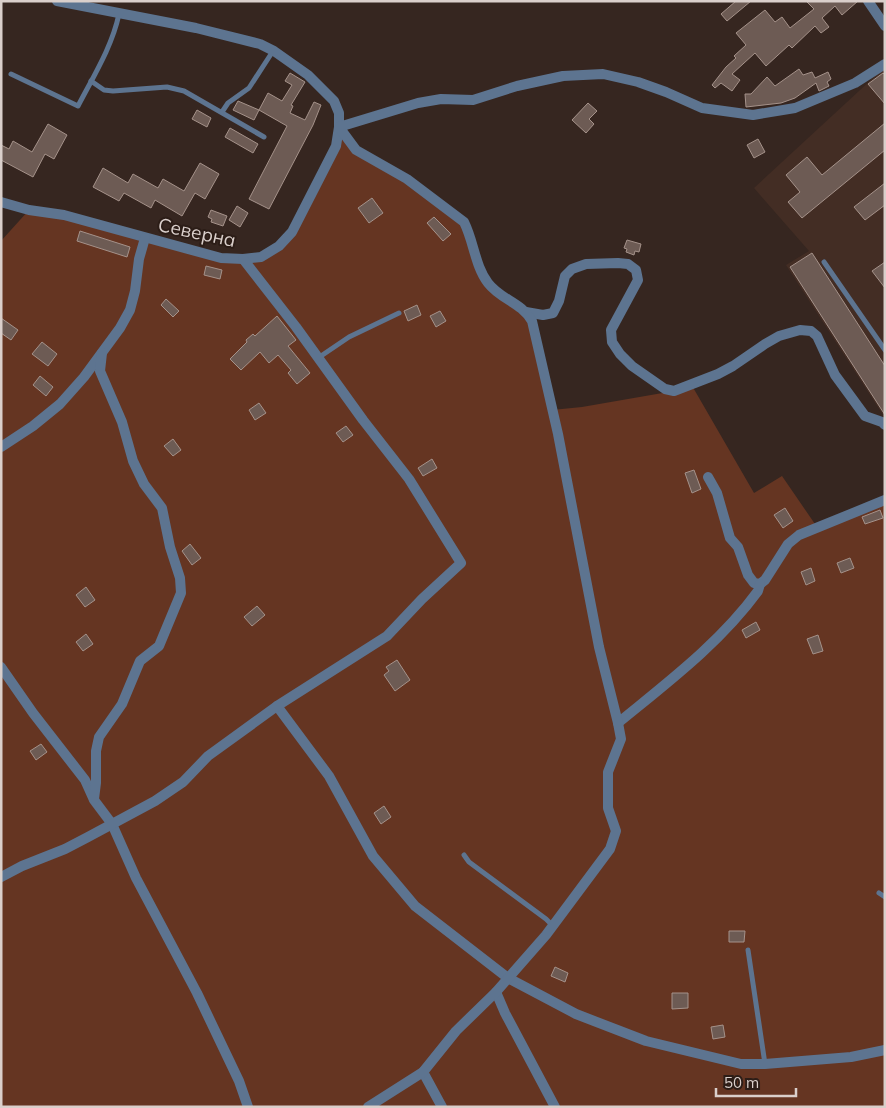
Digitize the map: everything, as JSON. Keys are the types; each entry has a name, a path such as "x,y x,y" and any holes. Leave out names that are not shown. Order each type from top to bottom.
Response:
{"street":[{"name":"Северна","path":"1,202 28,210 64,215 221,258 243,259 261,257 279,246 292,232 336,146 339,127 338,113 334,101 308,75 274,51 260,44 196,28 57,1"},
{"path":"868,1 885,26"},
{"path":"368,1107 424,1072 456,1031 496,992 553,926 610,849 616,831 608,808 608,772 621,739 599,647 558,434 532,321 518,304 504,298 480,272 464,222 407,179 356,150 339,127 418,103 440,99 473,100 516,86 563,76 603,74 638,82 702,108 753,115 795,108 855,83 885,64"},
{"path":"1,448 60,404 84,377 120,328 130,310 135,291 139,259 146,238"},
{"path":"1,878 22,866 65,849 155,801 183,782 208,756 277,706 387,636 422,599 461,563 409,479 243,259"},
{"path":"526,312 544,315 552,313 559,302 565,276 572,269 586,264 628,264 636,270 638,280 611,330 612,342 620,354 632,366 659,385 674,391 733,366 779,336 800,330 811,331 817,336 835,375 865,416 882,422 885,425"},
{"path":"94,800 96,751 99,737 122,704 140,661 159,646 181,593 180,578 170,547 162,508 144,484 133,461 122,422 100,371 102,353"},
{"path":"708,477 718,493 730,538 738,547 748,575 754,583 760,584"},
{"path":"618,723 684,670 725,632 758,591 760,584 766,580 788,544 799,535 885,500"},
{"path":"1,667 33,714 85,780 94,800 112,824 136,878 197,994 239,1081 248,1107"},
{"path":"277,706 329,776 373,856 415,906 508,978 576,1014 646,1041 741,1064 851,1058 885,1050"},
{"path":"496,992 505,1013 555,1107"},
{"path":"424,1072 442,1107"}],"lane":[{"path":"11,74 78,106 116,26 118,14"},
{"path":"222,112 228,104 249,88 274,51"},
{"path":"91,81 104,90 113,91 167,87 184,91 264,137"},
{"path":"824,262 885,350"},
{"path":"318,358 349,337 399,313"},
{"path":"464,855 469,862 553,926"},
{"path":"879,893 885,897"},
{"path":"748,950 765,1064"}],"shaded area":[{"path":"885,67 885,418 786,265 809,251 754,188"},
{"path":"339,127 356,150 464,222 480,272 526,312 552,410 582,407 674,391 691,384 754,493 782,476 817,527 885,498 885,1107 1,1107 1,241 29,210 246,259 279,246 336,146"}],"building":[{"path":"736,1 751,1 727,21 721,14"},
{"path":"806,1 858,1 842,15 835,6 822,18 829,27 821,33 815,26 792,48 789,45 766,66 755,53 732,74 740,80 732,91 721,83 715,88 712,85 736,58 734,56 746,45 736,33 765,10 775,22 782,17 790,28 814,9"},
{"path":"799,69 803,75 812,72 815,78 828,72 831,79 827,82 829,86 819,91 816,83 795,98 781,103 746,107 745,94 751,94 767,77 775,86"},
{"path":"290,73 305,82 291,105 293,106 290,113 305,120 314,102 321,105 313,125 269,209 249,199 287,126 259,110 268,93 282,101 292,85 285,81"},
{"path":"883,73 885,75 885,104 868,84"},
{"path":"238,101 259,110 254,120 233,110"},
{"path":"588,103 597,111 589,119 594,124 586,133 572,120"},
{"path":"197,110 211,118 207,127 192,119"},
{"path":"885,123 885,150 802,218 788,202 800,192 786,175 807,157 822,175"},
{"path":"48,124 67,135 54,159 45,154 33,177 1,160 1,145 9,149 13,141 32,152"},
{"path":"230,128 258,144 253,153 225,137"},
{"path":"758,139 765,152 754,158 747,145"},
{"path":"200,163 219,174 205,199 195,193 182,216 155,200 151,208 124,193 119,201 93,187 103,168 128,183 133,174 158,188 163,179 184,191"},
{"path":"885,183 885,205 865,220 854,207"},
{"path":"372,198 383,213 369,223 358,208"},
{"path":"237,206 248,213 240,227 229,220"},
{"path":"211,210 227,216 223,226 211,222 212,219 208,217"},
{"path":"434,217 451,234 443,241 427,223"},
{"path":"80,231 130,247 127,257 77,241"},
{"path":"627,240 641,244 639,252 635,251 634,255 626,252 627,249 624,248"},
{"path":"812,253 885,366 885,415 790,267"},
{"path":"885,262 885,288 872,271"},
{"path":"206,266 222,270 220,279 204,275"},
{"path":"166,299 179,311 173,317 161,305"},
{"path":"417,305 421,315 408,321 404,311"},
{"path":"440,311 446,321 436,327 430,316"},
{"path":"277,316 296,340 288,346 310,373 297,384 288,373 291,370 278,355 269,363 260,352 241,370 230,359 247,342 246,340 253,334 255,336"},
{"path":"1,318 18,330 11,340 1,333"},
{"path":"42,342 57,354 48,366 32,354"},
{"path":"40,376 53,387 46,396 33,385"},
{"path":"259,403 266,413 255,420 249,410"},
{"path":"346,426 353,435 343,442 336,433"},
{"path":"173,439 181,450 173,456 164,446"},
{"path":"432,459 437,468 423,476 418,468"},
{"path":"694,470 701,489 692,493 685,473"},
{"path":"785,508 793,521 783,528 774,515"},
{"path":"880,510 883,518 865,524 862,517"},
{"path":"190,544 201,558 192,565 182,551"},
{"path":"850,558 854,568 841,573 837,563"},
{"path":"811,568 815,581 806,585 801,572"},
{"path":"86,587 95,600 85,607 76,595"},
{"path":"257,606 265,615 252,626 244,617"},
{"path":"756,622 760,630 746,638 742,630"},
{"path":"86,634 93,644 83,651 76,642"},
{"path":"818,635 823,651 813,654 807,639"},
{"path":"397,660 410,680 395,691 384,675 389,671 386,667"},
{"path":"41,744 47,752 36,760 30,751"},
{"path":"384,806 391,817 381,824 374,813"},
{"path":"729,931 745,931 744,942 729,942"},
{"path":"555,967 568,973 565,982 551,976"},
{"path":"672,993 688,993 688,1008 672,1009"},
{"path":"723,1025 725,1037 713,1039 711,1027"}]}
